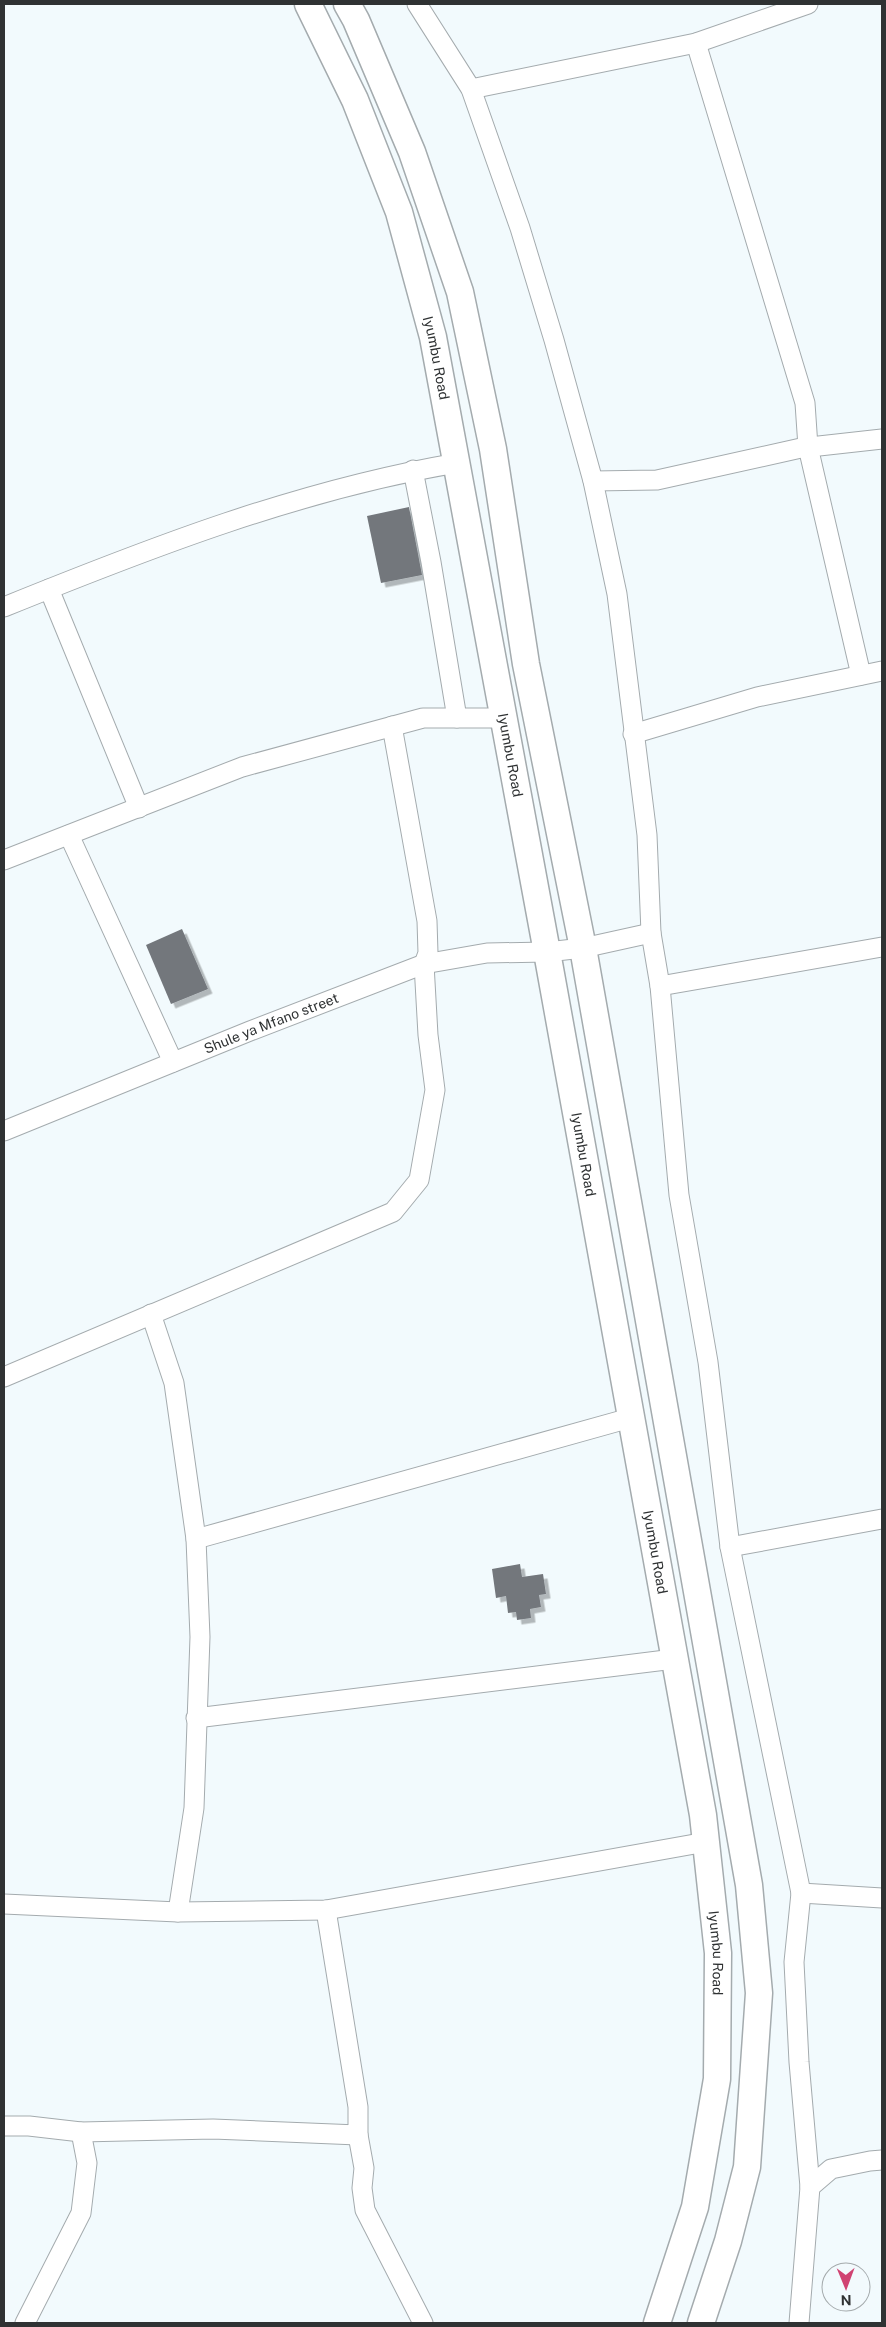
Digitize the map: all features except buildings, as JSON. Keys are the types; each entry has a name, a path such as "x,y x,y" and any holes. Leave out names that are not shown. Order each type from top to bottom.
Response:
{"main road":[{"name":"Iyumbu Road","path":"308,4 355,100 399,212 433,337 547,952 706,1842 718,1952 717,2079 694,2207 657,2323"},
{"path":"347,4 356,20 412,152 460,292 494,449 526,664 583,948 746,1866 759,1993 747,2168 728,2241 701,2323"}],"street":[{"path":"417,4 471,89 520,228 554,340 593,481 616,594 647,835 651,933 660,986 679,1195 708,1362 730,1547 801,1893 794,1962 799,2062 810,2187 799,2323"},
{"path":"471,89 696,43 808,4"},
{"path":"696,43 805,403 808,447 861,675"},
{"path":"593,481 657,480 808,447 882,439"},
{"path":"4,607 178,538 334,488 413,470 457,463"},
{"path":"413,470 431,562 457,718"},
{"path":"49,589 139,808"},
{"path":"633,734 757,696 882,671"},
{"path":"4,860 242,767 423,718 504,718"},
{"path":"4,1377 393,1212 419,1180 435,1090 428,1035 424,964 428,953 427,921 392,726"},
{"path":"69,835 173,1062"},
{"name":"Shule ya Mfano street","path":"4,1131 173,1062 424,964 487,953 547,952 583,948 651,933"},
{"path":"660,986 882,948"},
{"path":"151,1314 174,1383 196,1539 200,1637 194,1808 178,1912"},
{"path":"196,1539 630,1418"},
{"path":"730,1547 882,1519"},
{"path":"196,1718 674,1660"},
{"path":"4,1904 178,1912 326,1910 706,1842"},
{"path":"801,1893 882,1898"},
{"path":"326,1910 358,2107 358,2135 364,2168 362,2188 365,2210 422,2323"},
{"path":"4,2126 29,2126 81,2132 213,2130 358,2135"},
{"path":"24,2323 54,2270 81,2213 87,2163 81,2132"},
{"path":"810,2187 831,2169 882,2160"}]}
